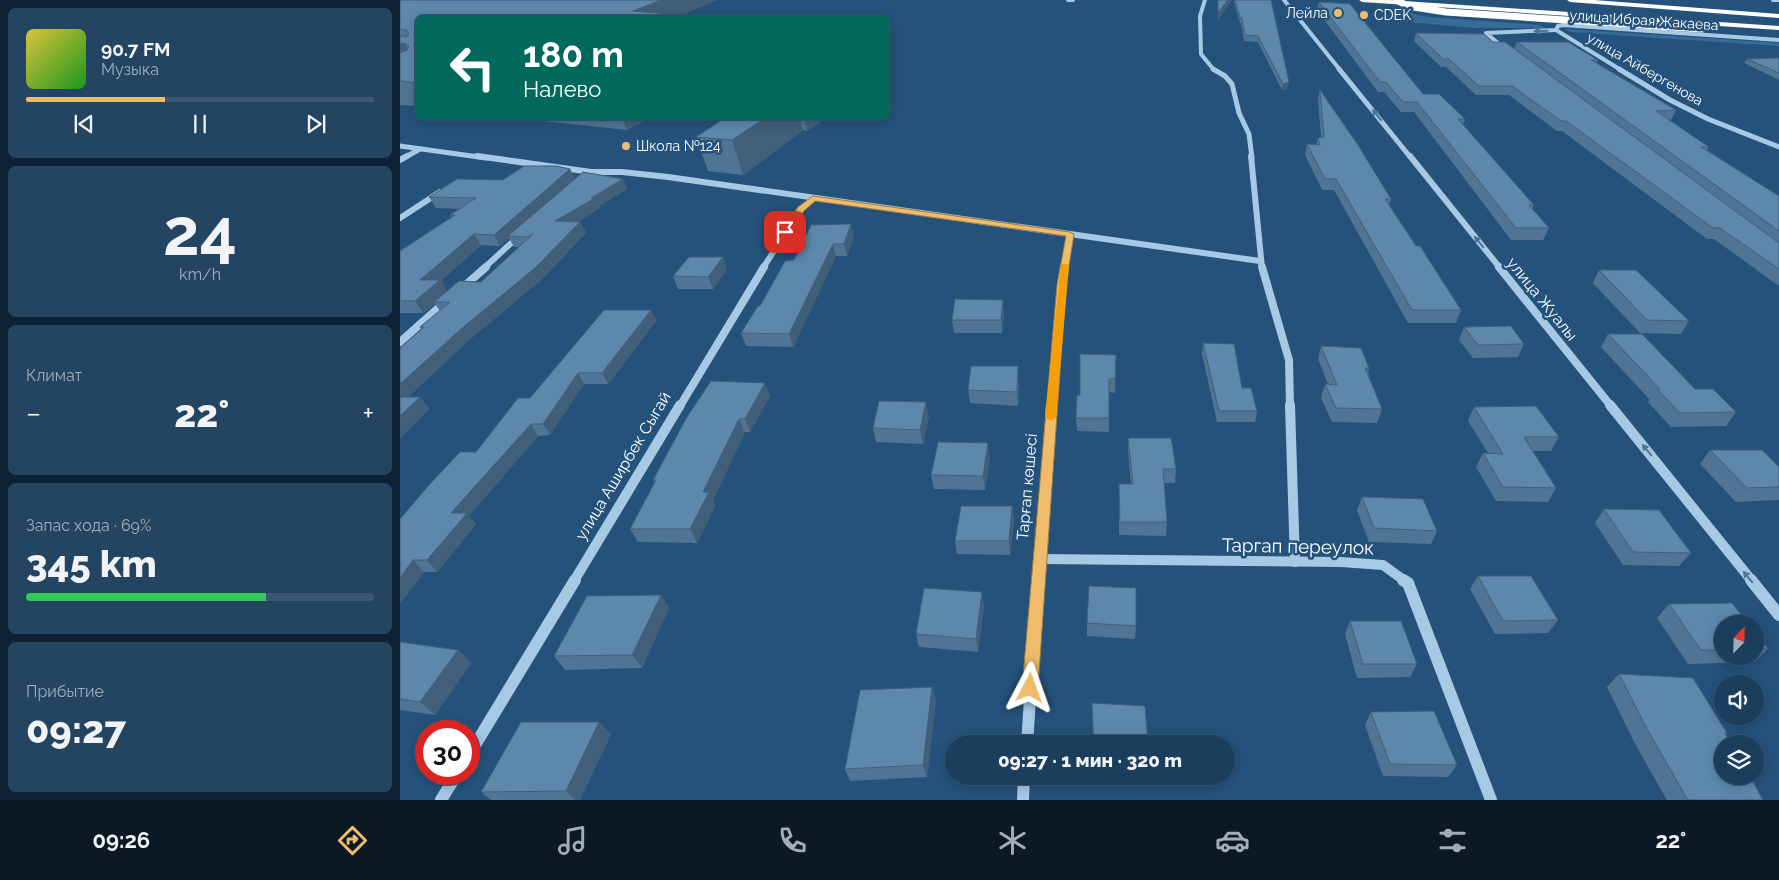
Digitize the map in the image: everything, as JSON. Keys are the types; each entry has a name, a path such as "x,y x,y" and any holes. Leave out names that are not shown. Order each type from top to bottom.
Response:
{"highway":[{"path":"1362,0 1779,28"},
{"path":"1397,0 1407,6 1446,12 1779,33"},
{"path":"1458,0 1779,21"},
{"path":"1570,0 1779,16"}],"street":[{"path":"1068,0 1073,0"},
{"path":"1205,0 1200,16 1201,54 1214,70 1225,76 1232,84 1239,114 1249,134 1260,235 1260,261 1289,360 1295,562"},
{"name":"улица Жуалы","path":"1284,0 1779,615"},
{"path":"1773,0 1779,0"},
{"name":"улица Ибрая Жакаева","path":"1511,54 1486,33 1556,30 1558,26 1563,25 1779,40"},
{"name":"улица Айбергенова","path":"1556,30 1670,100 1708,118 1779,146"},
{"path":"400,146 591,172 622,172 668,177 1260,261"},
{"path":"400,160 420,149"},
{"path":"583,178 591,172"},
{"path":"400,218 441,191"},
{"name":"улица Аширбек Сыгай","path":"480,737 785,232 801,209 813,198"},
{"path":"455,293 526,230"},
{"name":"Тарғап көшесі","path":"1027,735 1062,285 1070,234"},
{"path":"400,342 448,300"},
{"name":"Таргап переулок","path":"1039,559 1341,562 1382,565 1408,583 1491,800"},
{"path":"441,800 450,785"},
{"path":"1023,800 1024,785"}],"shaded area":[{"path":"1392,8 1409,9 1414,14 1428,17 1540,25 1545,28 1475,28 1397,21"},
{"path":"1566,29 1779,43 1779,46 1570,32"}],"building":[{"path":"400,0 661,0 633,11 683,15 415,15 415,83 400,81 400,53 407,50 409,46 404,43 400,44 400,36 406,37 409,34 407,30 400,29"},
{"path":"1218,0 1228,0 1218,13"},
{"path":"1235,0 1271,0 1289,82 1283,84 1258,36 1245,35 1242,18 1240,18"},
{"path":"1319,2 1350,4 1423,94 1439,94 1465,119 1458,119 1534,205 1529,205 1549,228 1516,228 1417,102 1403,102 1386,82 1380,82"},
{"path":"1416,33 1484,34 1493,42 1505,42 1779,243 1779,269 1720,228 1713,228 1566,121 1561,121 1512,86 1479,86 1449,59 1443,59"},
{"path":"1517,42 1568,42 1598,60 1591,60 1676,110 1656,111 1709,147 1701,147 1779,196 1779,231"},
{"path":"1779,58 1779,73 1747,59"},
{"path":"1320,90 1358,145 1391,199 1385,199 1416,246 1420,246 1461,310 1412,310 1336,179 1325,179 1307,144 1320,145 1318,138 1324,137"},
{"path":"722,120 762,120 732,140 696,137"},
{"path":"524,166 556,166 570,169 494,235 474,234 420,280 440,280 415,301 400,301 400,251 455,215 450,215 476,198 429,197 457,179 503,180"},
{"path":"583,172 623,179 555,221 580,222 535,268 461,329 400,384 400,348 424,327 420,327 450,302 434,302 459,281 481,282 533,234 527,237 508,236"},
{"path":"851,224 844,244 833,244 789,334 741,333 758,306 760,306 785,261 794,260 811,225"},
{"path":"689,257 723,257 708,277 673,276"},
{"path":"1599,270 1636,270 1689,321 1647,320"},
{"path":"955,299 1003,300 1001,320 952,320"},
{"path":"604,310 651,310 602,373 578,373 543,424 531,424 451,513 467,513 427,560 413,560 400,578 400,519 460,452 476,452 518,398 530,398"},
{"path":"1511,326 1524,344 1478,345 1464,327"},
{"path":"1608,334 1642,334 1695,389 1713,389 1736,412 1680,413"},
{"path":"1203,343 1234,344 1242,388 1251,388 1257,411 1219,411"},
{"path":"1321,346 1361,348 1369,368 1365,368 1382,409 1336,408 1325,384 1337,385"},
{"path":"1080,354 1116,355 1115,379 1109,379 1109,418 1076,418 1077,395 1080,395"},
{"path":"971,366 1018,366 1017,392 968,390"},
{"path":"711,381 765,383 745,419 739,419 703,492 709,492 690,529 630,529 656,480 653,480 687,417"},
{"path":"400,397 420,397 400,416"},
{"path":"879,401 926,402 920,430 873,428"},
{"path":"1536,406 1559,437 1524,437 1556,488 1503,487 1483,453 1503,454 1474,407"},
{"path":"1128,438 1171,438 1176,469 1163,469 1167,522 1120,522 1119,484 1133,484"},
{"path":"938,442 988,443 983,476 931,475"},
{"path":"1710,450 1762,450 1779,467 1779,487 1747,488"},
{"path":"1362,497 1423,499 1437,531 1374,528"},
{"path":"961,506 1012,506 1009,541 955,541"},
{"path":"1604,509 1659,510 1691,553 1633,552"},
{"path":"1478,576 1531,576 1558,620 1503,621"},
{"path":"1089,586 1136,588 1136,626 1087,623"},
{"path":"924,588 982,592 976,639 916,634"},
{"path":"661,595 632,655 554,656 587,596"},
{"path":"1732,603 1742,615 1714,615 1714,650 1701,650 1669,604"},
{"path":"1350,621 1401,621 1417,664 1363,664"},
{"path":"400,642 458,650 420,702 400,699"},
{"path":"1619,674 1693,678 1714,712 1714,725 1722,725 1727,733 1725,733 1726,735 1714,735 1714,785 1755,785 1763,800 1688,800 1647,729"},
{"path":"932,687 923,765 845,769 860,690"},
{"path":"1092,703 1145,706 1147,735 1094,735"},
{"path":"1434,711 1457,765 1390,764 1371,712"},
{"path":"521,722 599,722 566,791 481,792"}],"slow traffic":[{"path":"1051,417 1065,266"}],"place":[{"name":"Лейла","path":"1338,13"},
{"name":"CDEK","path":"1364,15"},
{"name":"Школа №124","path":"626,146"}],"route":[{"path":"785,232 801,209 813,198 1070,234 1062,285 1030,688"}]}
